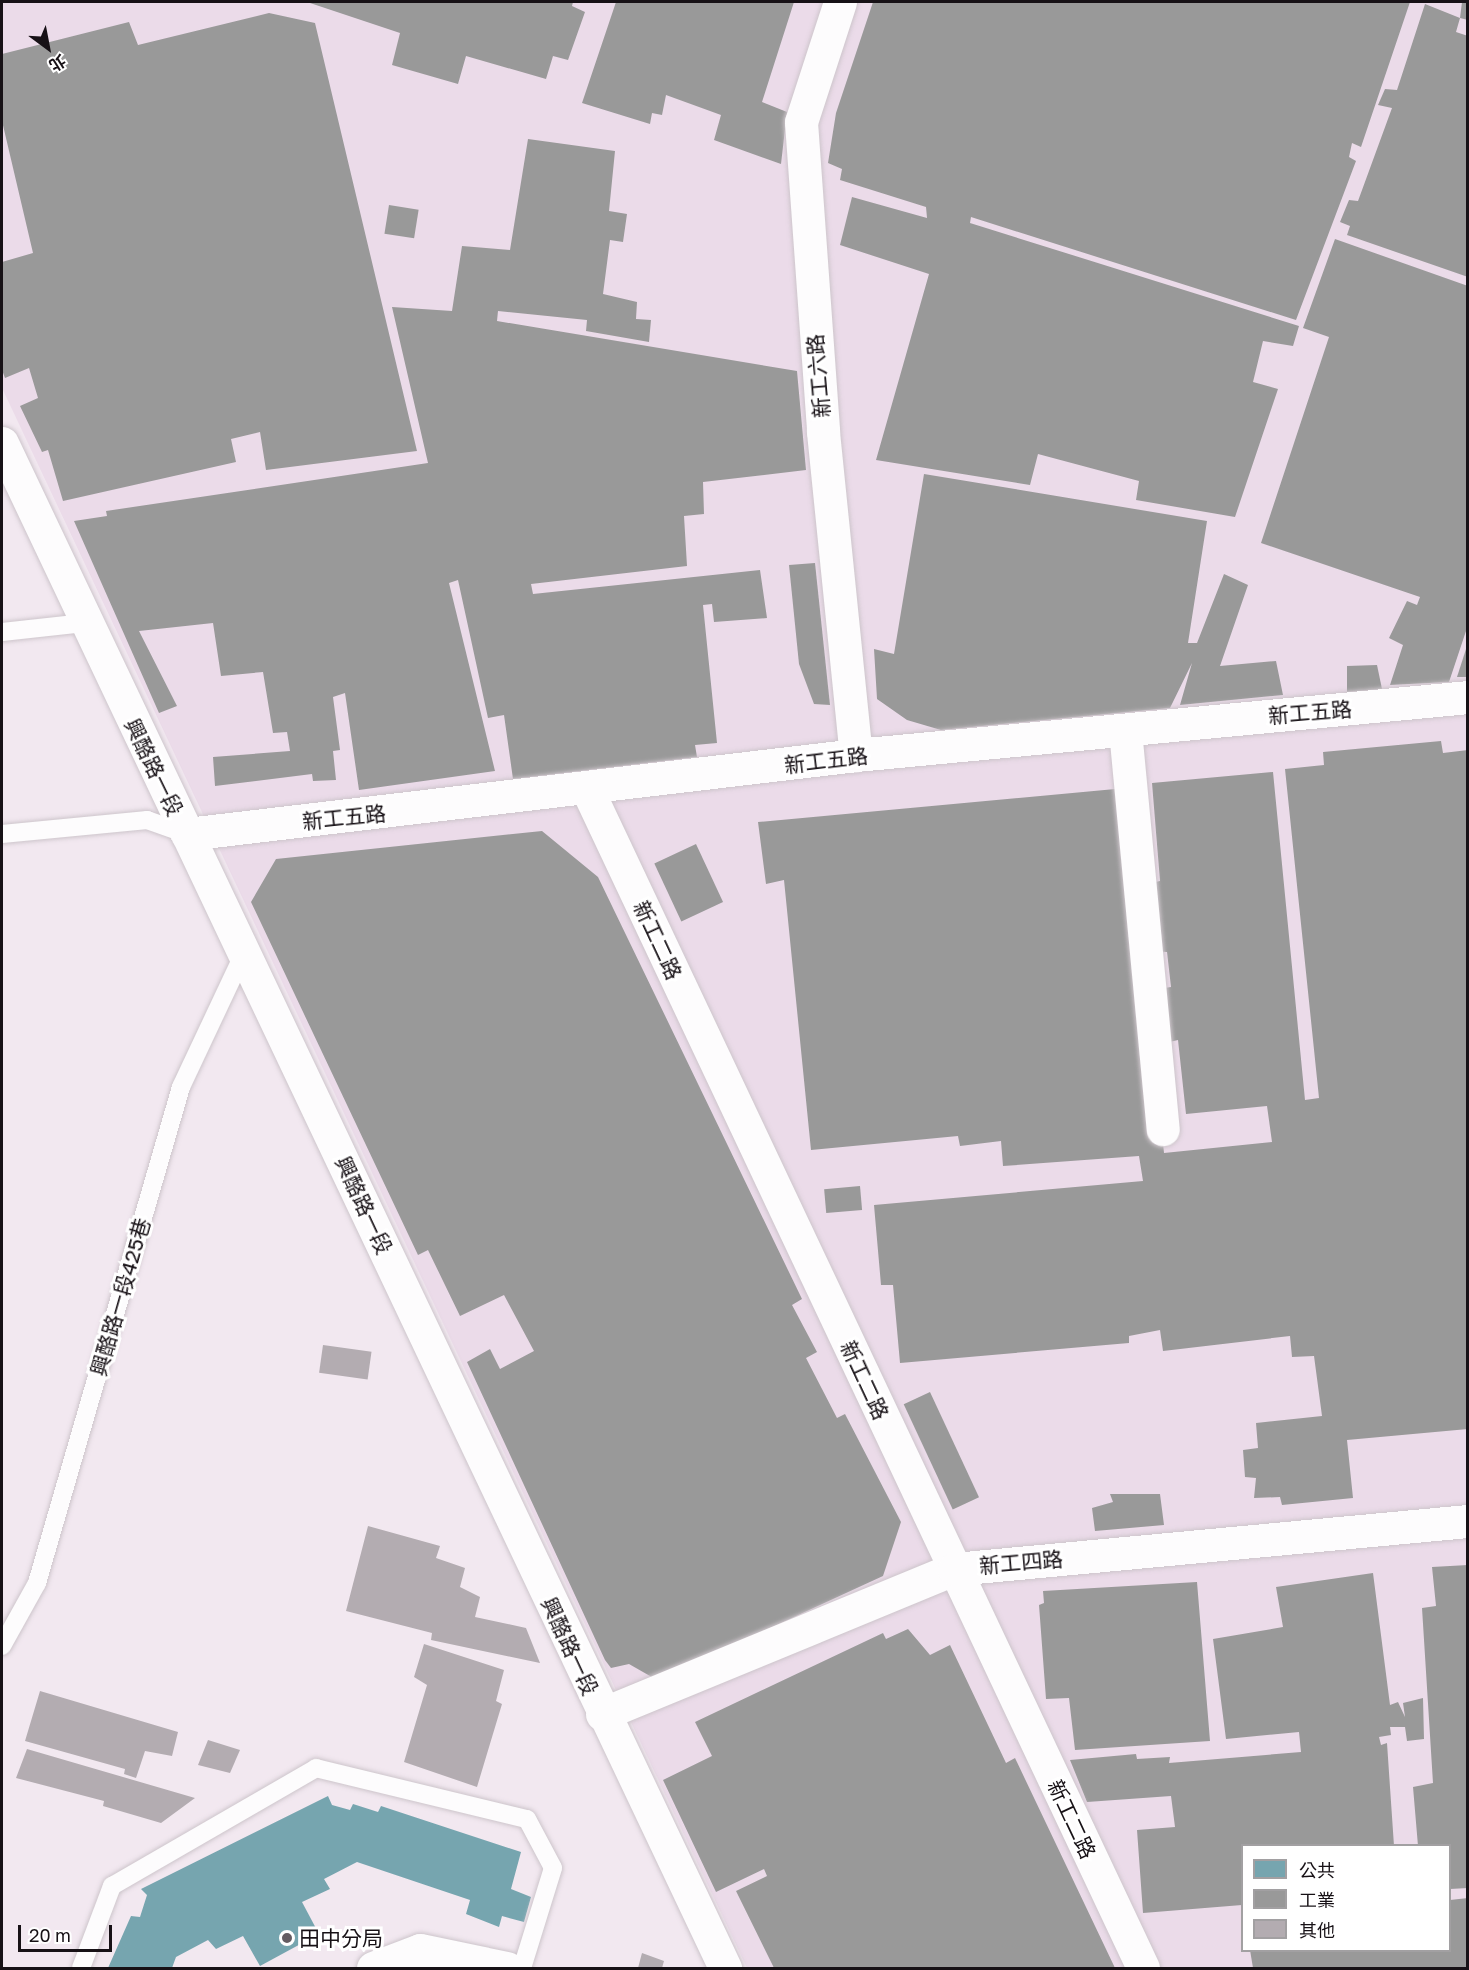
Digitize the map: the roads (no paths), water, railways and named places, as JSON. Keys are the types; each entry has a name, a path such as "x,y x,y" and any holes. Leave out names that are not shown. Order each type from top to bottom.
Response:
{"street":[{"name":"新工六路","path":"840,2 801,122 822,421 856,755"},
{"name":"興酪路一段","path":"2,443 85,623 245,951 602,1714 725,1968"},
{"name":"新工五路","path":"187,834 588,791 856,755 1467,697"},
{"path":"1125,730 1163,1129"},
{"name":"新工二路","path":"588,791 1143,1968"},
{"name":"新工四路","path":"602,1714 954,1569 1467,1521"},
{"path":"373,1968 420,1950 507,1968"}],"lane":[{"path":"2,632 85,623"},
{"path":"2,834 147,820 187,834"},
{"name":"興酪路一段425巷","path":"2,1646 37,1583 181,1087 245,951"},
{"path":"81,1968 112,1886 316,1768 527,1819 552,1868 522,1968"}],"place":[{"name":"田中分局","path":"287,1938"}]}
